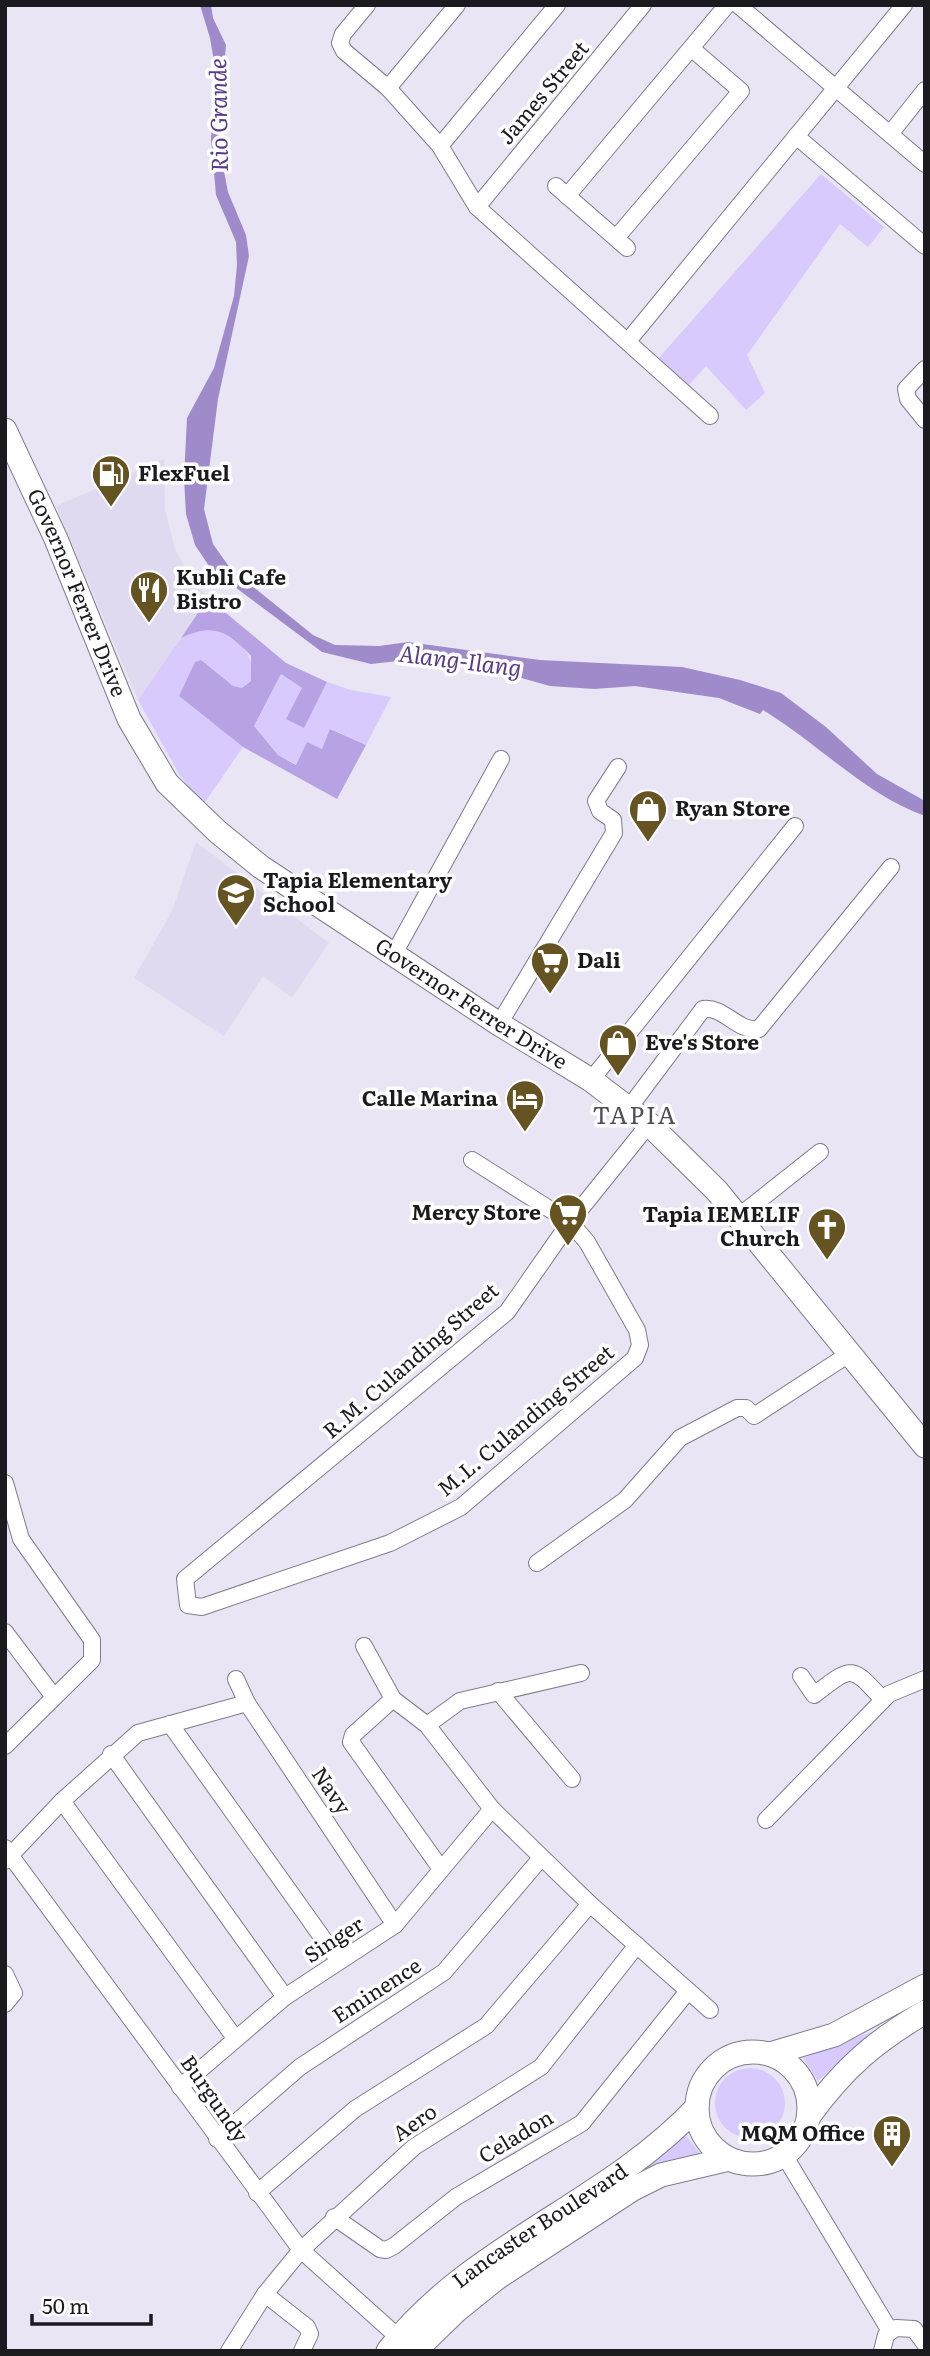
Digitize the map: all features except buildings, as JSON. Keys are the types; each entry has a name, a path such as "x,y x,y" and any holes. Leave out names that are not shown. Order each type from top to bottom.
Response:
{"main road":[{"name":"Governor Ferrer Drive","path":"6,435 57,539 130,719 167,783 218,832 261,867 395,952 499,1024 591,1080 649,1124 717,1191 925,1446"},
{"path":"809,2116 855,2059 875,2029 925,1974"},
{"path":"875,2029 925,1986"},
{"path":"875,2029 925,2012"},
{"path":"770,2054 787,2063 800,2077 808,2095 809,2116 803,2136 784,2155 760,2164 729,2159 705,2138 697,2107 701,2086 722,2062 741,2053 770,2054 834,2035 925,2019"},
{"name":"Lancaster Boulevard","path":"404,2347 441,2294 485,2261 649,2154 697,2107"},
{"name":"Lancaster Boulevard","path":"404,2347 497,2278 633,2189 660,2175 729,2159"}],"street":[{"path":"367,5 343,34 340,43 344,51 388,88 440,146 477,207 710,416"},
{"path":"388,88 457,5"},
{"path":"440,146 557,5"},
{"name":"James Street","path":"477,207 643,5"},
{"path":"691,48 741,91 621,243 561,191 727,5"},
{"path":"738,5 925,164"},
{"path":"628,341 904,5"},
{"path":"890,134 925,90"},
{"path":"796,136 925,246"},
{"path":"925,369 906,389 908,399 925,420"},
{"path":"395,952 501,759"},
{"path":"499,1024 614,833 613,820 600,811 596,801 618,767"},
{"path":"591,1080 795,827"},
{"path":"629,1108 703,1009 718,1011 741,1027 759,1029 891,867"},
{"name":"R.M. Culanding Street","path":"188,1605 185,1579 507,1312 570,1222 649,1124"},
{"path":"738,1217 820,1153"},
{"name":"M.L. Culanding Street","path":"188,1605 202,1607 390,1543 461,1507 635,1358 640,1345 637,1330 587,1242 570,1222 472,1160"},
{"path":"537,1563 625,1500 669,1448 691,1431 737,1408 746,1408 754,1416 849,1354"},
{"path":"5,1483 21,1539 92,1640 92,1660 6,1743"},
{"path":"5,1632 54,1697"},
{"path":"365,1646 393,1699 427,1726 492,1809 590,1904 710,2010"},
{"path":"801,1676 814,1695 840,1675 852,1672 861,1675 883,1700"},
{"path":"427,1726 460,1700 581,1673"},
{"name":"Navy","path":"236,1679 247,1703 395,1924"},
{"path":"766,1820 883,1700 906,1684 925,1679"},
{"path":"498,1692 572,1779"},
{"path":"393,1699 353,1735 351,1742 441,1869"},
{"path":"7,1855 111,1755 138,1733 247,1703"},
{"path":"170,1724 339,1961"},
{"path":"111,1755 285,1997"},
{"path":"62,1801 235,2038"},
{"name":"Singer","path":"180,2087 285,1997 395,1924 492,1809"},
{"name":"Burgundy","path":"7,1855 301,2250 404,2347"},
{"name":"Eminence","path":"216,2139 300,2067 444,1972 541,1858"},
{"path":"257,2193 355,2109 486,2026 590,1904"},
{"name":"Aero","path":"229,2351 265,2294 301,2250 334,2217 414,2147 541,2067 638,1945"},
{"path":"5,1974 14,1993 5,2004"},
{"name":"Celadon","path":"334,2217 380,2249 386,2250 394,2246 456,2197 582,2123 688,1991"},
{"path":"784,2155 890,2331"},
{"path":"265,2294 307,2327 310,2334 302,2351"},
{"path":"882,2351 883,2342 890,2331 908,2327 924,2339"}],"shaded area":[{"path":"821,174 884,227 868,247 840,224 747,355 765,393 746,410 706,366 687,387 658,359"},
{"name":"Kubli Cafe Bistro","path":"164,459 165,510 175,549 188,573 208,598 138,700 56,506"},
{"path":"208,598 286,663 327,682 304,728 286,719 302,688 281,674 254,726 278,755 296,765 307,742 322,749 330,729 366,745 337,799 243,747 179,696 195,662 201,660 233,686 242,688 251,681 251,656 227,635 211,630 181,638"},
{"path":"205,627 225,634 241,645 250,660 252,670 251,681 242,688 233,686 195,663 179,696 243,747 203,805 179,774 138,700 181,638"},
{"path":"281,674 302,688 303,728 327,682 351,690 391,697 366,745 331,729 322,749 307,743 297,765 278,755 254,726"},
{"name":"Tapia Elementary School","path":"196,842 329,943 292,998 263,976 224,1036 134,978 172,911"},
{"path":"871,2032 818,2081 803,2058"},
{"path":"750,2068 775,2078 785,2103 775,2128 750,2138 725,2128 715,2103 725,2078"},
{"path":"684,2127 686,2136 701,2155 629,2180"}],"water":[{"path":"200,5 211,5 213,18 226,45 222,90 222,161 228,192 246,235 249,256 218,399 204,509 213,544 230,568 313,635 335,645 379,646 408,642 540,660 682,667 740,680 781,693 826,727 877,774 925,801 925,816 903,807 862,782 763,710 760,714 719,698 635,686 594,689 550,686 489,669 398,661 371,664 322,652 211,569 195,545 186,514 184,478 187,418 214,368 234,296 237,265 236,242 216,195 211,140 215,67"}],"place":[{"name":"FlexFuel","path":"111,508"},
{"name":"Kubli Cafe Bistro","path":"149,624"},
{"name":"Ryan Store","path":"648,843"},
{"name":"Tapia Elementary School","path":"236,927"},
{"name":"Dali","path":"550,995"},
{"name":"Eve's Store","path":"618,1077"},
{"name":"Calle Marina","path":"525,1133"},
{"name":"Mercy Store","path":"568,1247"},
{"name":"Tapia IEMELIF Church","path":"827,1261"},
{"name":"MQM Office","path":"892,2168"}],"district":[{"name":"TAPIA","path":"635,1116"}],"water label":[{"name":"Rio Grande","path":"219,115"},
{"name":"Alang-Ilang","path":"460,661"}]}
